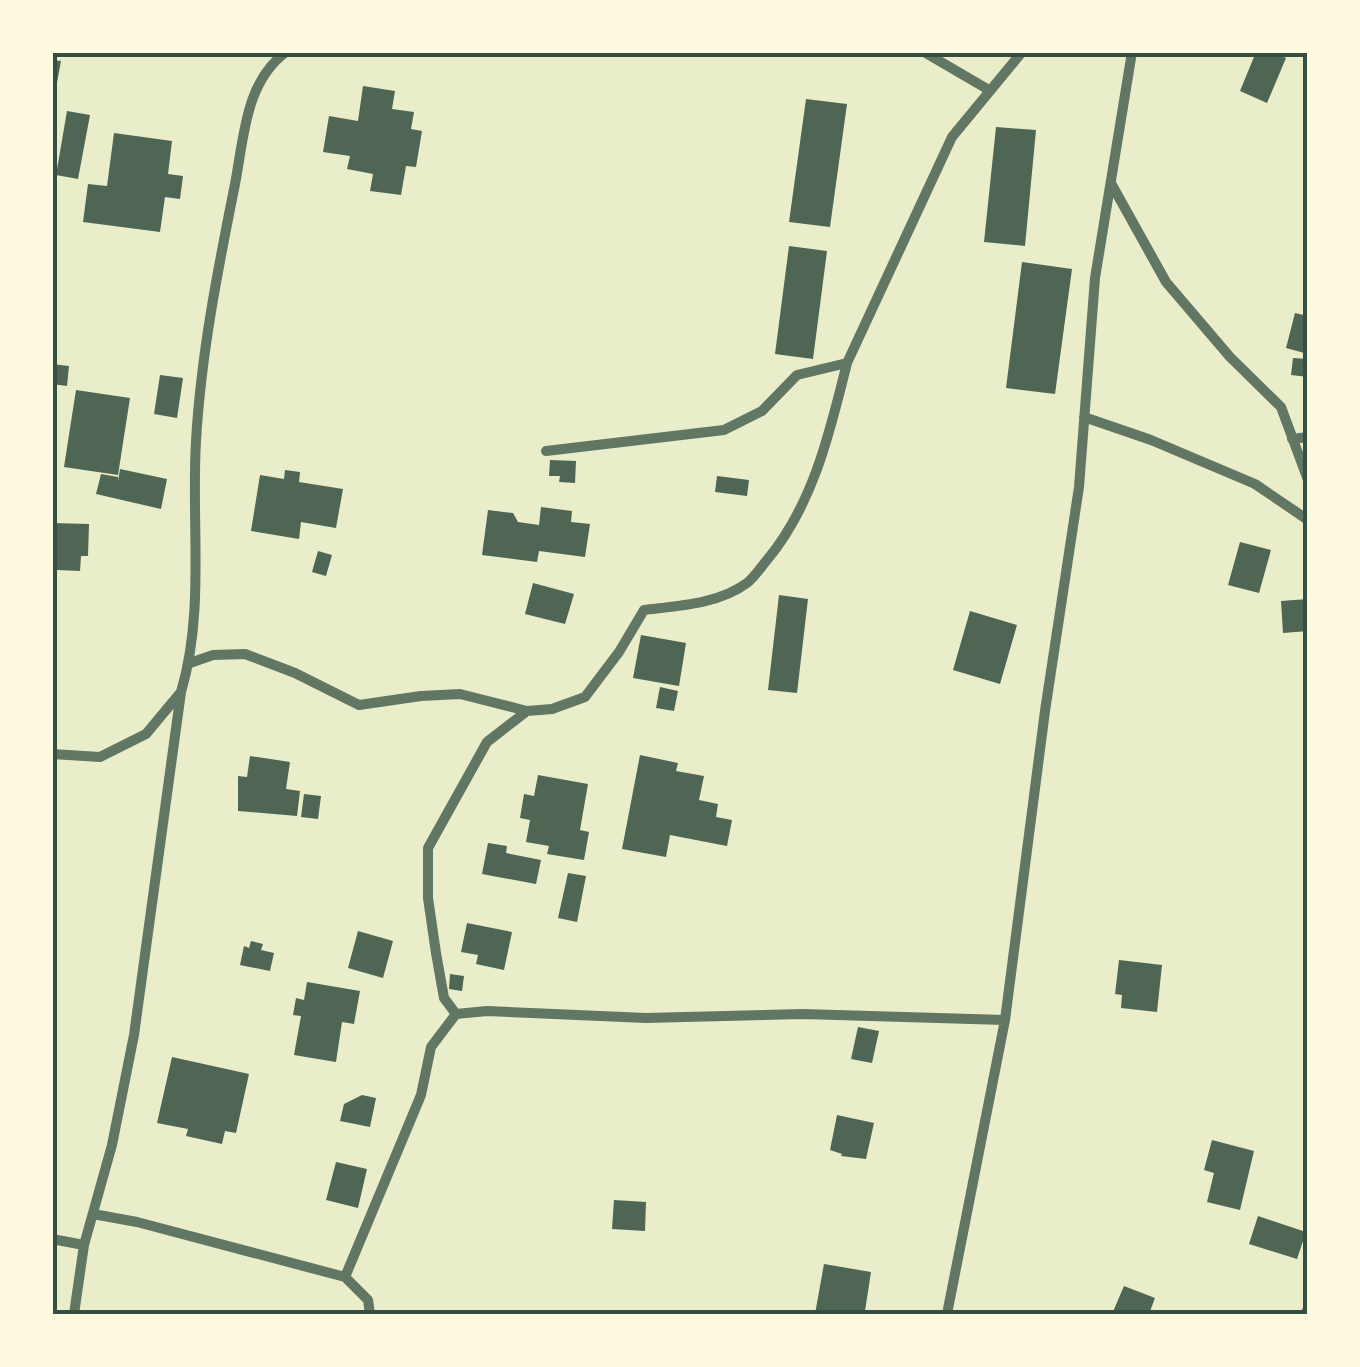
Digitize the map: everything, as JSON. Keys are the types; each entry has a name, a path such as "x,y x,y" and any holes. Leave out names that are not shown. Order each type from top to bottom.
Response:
{"street":[{"path":"74,1314 84,1245 112,1145 134,1034 182,692 190,663 196,444 206,332 254,90 286,52"},
{"path":"924,52 989,90"},
{"path":"190,663 213,655 244,654 296,673 359,706 460,694 526,711 552,710 585,698 644,610 703,602 747,584 803,506 848,363 952,138 1022,52"},
{"path":"946,1314 1004,1020 1044,711 1079,487 1095,278 1132,52"},
{"path":"1111,183 1166,282 1230,357 1281,406 1308,480"},
{"path":"546,451 724,430 762,411 797,376 848,363"},
{"path":"1084,417 1151,440 1254,484 1308,520"},
{"path":"1292,438 1308,437"},
{"path":"52,754 100,758 146,734 182,692"},
{"path":"456,1014 444,998 436,953 428,898 428,848 487,742 526,711"},
{"path":"345,1277 421,1095 431,1048 456,1014 487,1011 646,1018 803,1014 1004,1020"},
{"path":"93,1214 345,1277 368,1300 370,1314"},
{"path":"52,1239 84,1245"}],"building":[{"path":"1256,52 1274,52 1286,58 1267,103 1240,91"},
{"path":"52,60 61,61 54,99 52,99"},
{"path":"363,86 395,91 392,109 414,112 411,129 422,131 416,167 406,166 401,195 370,191 373,174 347,169 350,156 323,152 329,116 358,121"},
{"path":"806,99 847,104 830,227 789,222"},
{"path":"67,111 90,115 78,179 56,175"},
{"path":"996,127 1036,130 1025,246 984,242"},
{"path":"114,133 172,141 168,174 183,176 180,199 165,197 160,232 83,222 88,184 107,186"},
{"path":"789,246 827,251 813,359 775,354"},
{"path":"1022,262 1072,269 1055,394 1006,388"},
{"path":"1295,313 1308,316 1308,354 1286,348"},
{"path":"1293,358 1308,359 1308,377 1291,375"},
{"path":"52,364 69,366 67,386 52,384"},
{"path":"160,375 183,378 177,418 154,414"},
{"path":"76,390 130,398 118,475 64,467"},
{"path":"550,460 576,461 575,483 559,482 560,476 549,476"},
{"path":"120,469 167,479 161,509 96,494 101,474 118,477 118,481"},
{"path":"285,470 300,472 299,482 343,489 336,528 301,522 299,539 251,531 260,475 284,479"},
{"path":"717,476 749,480 747,496 715,492"},
{"path":"541,507 572,511 571,522 590,524 585,557 539,551 537,562 482,555 488,510 513,513 518,522 539,525"},
{"path":"52,523 89,524 88,556 81,556 80,571 57,570 56,579 52,579"},
{"path":"1240,542 1271,550 1259,593 1228,585"},
{"path":"318,551 332,555 326,576 312,572"},
{"path":"533,583 574,594 565,624 525,614"},
{"path":"779,595 808,599 797,693 768,690"},
{"path":"1308,599 1308,631 1283,633 1281,601"},
{"path":"970,611 1017,625 1000,684 953,670"},
{"path":"641,635 686,643 679,686 633,678"},
{"path":"660,687 678,691 674,711 656,708"},
{"path":"640,755 678,763 676,771 704,776 699,800 718,804 716,817 732,820 727,846 670,835 666,857 622,849"},
{"path":"250,756 290,762 286,789 300,791 297,816 238,811 238,776 247,777"},
{"path":"538,775 588,784 580,830 589,832 584,860 547,854 549,846 526,842 530,820 520,818 524,794 534,796"},
{"path":"304,794 321,796 318,819 301,817"},
{"path":"488,843 507,846 506,853 541,860 536,884 482,874"},
{"path":"568,873 586,876 577,922 558,918"},
{"path":"467,923 512,932 504,970 476,964 478,955 461,952"},
{"path":"358,931 393,941 383,978 348,968"},
{"path":"251,941 263,944 261,950 274,953 270,971 240,965 244,946 249,948"},
{"path":"1119,960 1162,965 1157,1012 1121,1008 1122,995 1115,994"},
{"path":"450,974 464,976 462,991 449,989"},
{"path":"307,982 360,991 354,1024 342,1022 336,1062 294,1055 301,1016 293,1015 296,998 304,1000"},
{"path":"858,1027 879,1031 872,1063 851,1059"},
{"path":"172,1057 249,1074 236,1133 225,1131 222,1144 186,1136 188,1129 157,1123"},
{"path":"362,1095 376,1098 370,1127 340,1121 344,1104"},
{"path":"837,1115 874,1123 866,1159 841,1156 830,1150"},
{"path":"1212,1140 1254,1151 1240,1210 1207,1202 1214,1173 1204,1170"},
{"path":"336,1162 367,1169 358,1208 326,1200"},
{"path":"614,1200 646,1202 645,1231 612,1229"},
{"path":"1258,1216 1306,1232 1297,1259 1249,1244"},
{"path":"824,1264 871,1272 865,1311 874,1314 815,1314"},
{"path":"1124,1286 1155,1298 1149,1314 1112,1314"}]}
